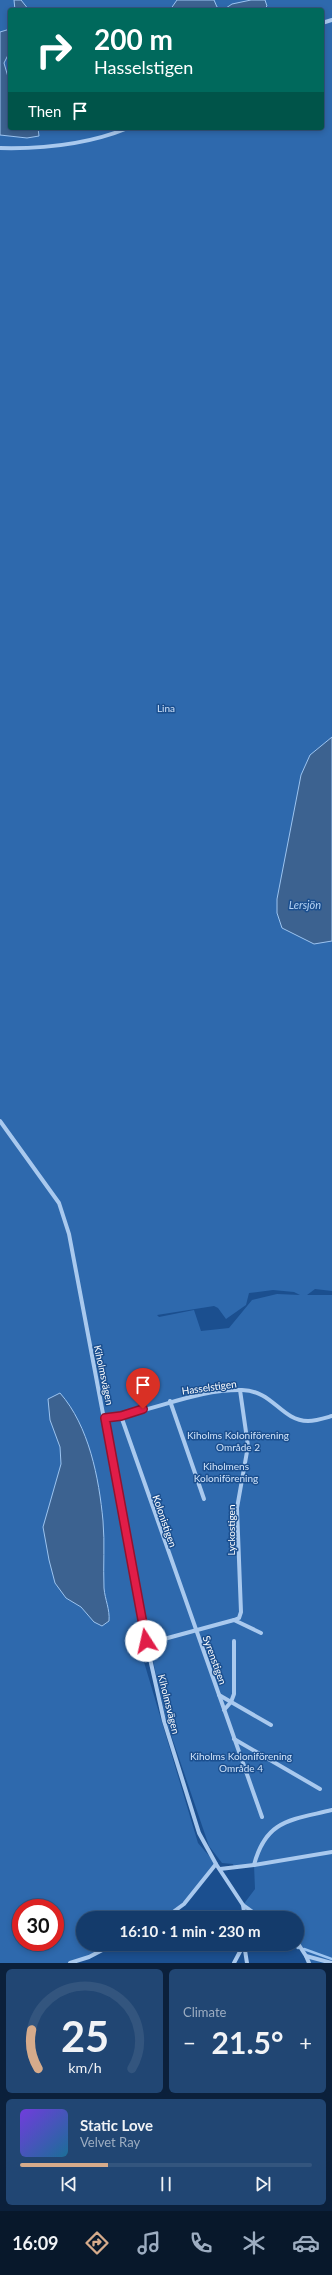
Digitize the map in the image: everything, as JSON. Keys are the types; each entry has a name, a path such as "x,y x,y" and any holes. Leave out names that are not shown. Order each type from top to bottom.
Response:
{"street":[{"path":"0,148 48,146 86,140 121,130"},
{"name":"Kiholmsvägen","path":"0,1121 59,1203 69,1234 146,1641 164,1721 199,1833 216,1864 243,1905 244,1911"},
{"name":"Hasselstigen","path":"105,1418 121,1416 170,1401 204,1394 240,1390 257,1391 286,1414 298,1419 310,1421 332,1416"},
{"name":"Lyckostigen","path":"234,1620 240,1618 241,1612 237,1508 248,1446 240,1390"},
{"path":"170,1401 204,1500"},
{"name":"Kolonistigen","path":"121,1416 196,1631"},
{"path":"146,1641 196,1631 234,1620 261,1633"},
{"name":"Syrenstigen","path":"196,1631 262,1817"},
{"name":"Syrenstigen","path":"231,1702 234,1694 234,1641"},
{"name":"Syrenstigen","path":"218,1694 271,1725"},
{"path":"224,1710 231,1702"},
{"path":"234,1739 320,1789"},
{"path":"254,1865 262,1841 270,1832 292,1820 332,1810"},
{"path":"220,1869 332,1852"},
{"path":"174,1911 184,1904 216,1864"},
{"path":"243,1905 251,1911"},
{"path":"70,1963 89,1957 101,1951"},
{"path":"234,1963 240,1951"},
{"path":"245,1951 247,1963"},
{"path":"303,1951 309,1963"},
{"path":"306,1956 332,1963"}],"green space":[{"name":"Lina","path":"0,0 332,0 332,1291 315,1289 307,1295 332,1295 332,1963 309,1963 302,1951 304,1951 304,1911 251,1911 243,1905 255,1889 254,1865 234,1867 233,1864 222,1863 209,1846 166,1720 145,1624 137,1627 141,1652 198,1843 216,1864 197,1890 173,1911 76,1911 76,1951 101,1951 89,1957 70,1963 0,1963","holes":["273,1290 294,1292 300,1295 277,1294 252,1300 229,1328 201,1331 194,1310 159,1317 157,1315 214,1306 218,1308 226,1319 246,1305 249,1293","139,1406 140,1410 116,1416 115,1413"]}],"water":[{"path":"14,0 21,0 27,8 15,8"},
{"path":"177,0 214,0 219,8 171,8"},
{"path":"251,0 265,0 267,6 265,8 226,8 232,4"},
{"path":"8,30 8,55 4,63 8,77 8,130 38,130 39,136 27,138 0,135 0,32"},
{"name":"Lersjön","path":"332,737 332,941 314,944 282,928 277,913 277,899 301,775 310,755"},
{"path":"60,1393 70,1406 85,1437 91,1453 99,1488 104,1529 104,1588 109,1617 109,1621 102,1626 94,1622 81,1607 66,1598 55,1583 43,1527 61,1464 60,1447 50,1420 48,1399"}],"waterway":[{"path":"304,1949 332,1959"}],"route":[{"path":"143,1409 121,1416 105,1418 146,1641"}],"park label":[{"name":"Kiholms Koloniförening Område 2","path":"238,1440"},
{"name":"Kiholmens Koloniförening","path":"226,1472"},
{"name":"Kiholms Koloniförening Område 4","path":"241,1762"}]}
